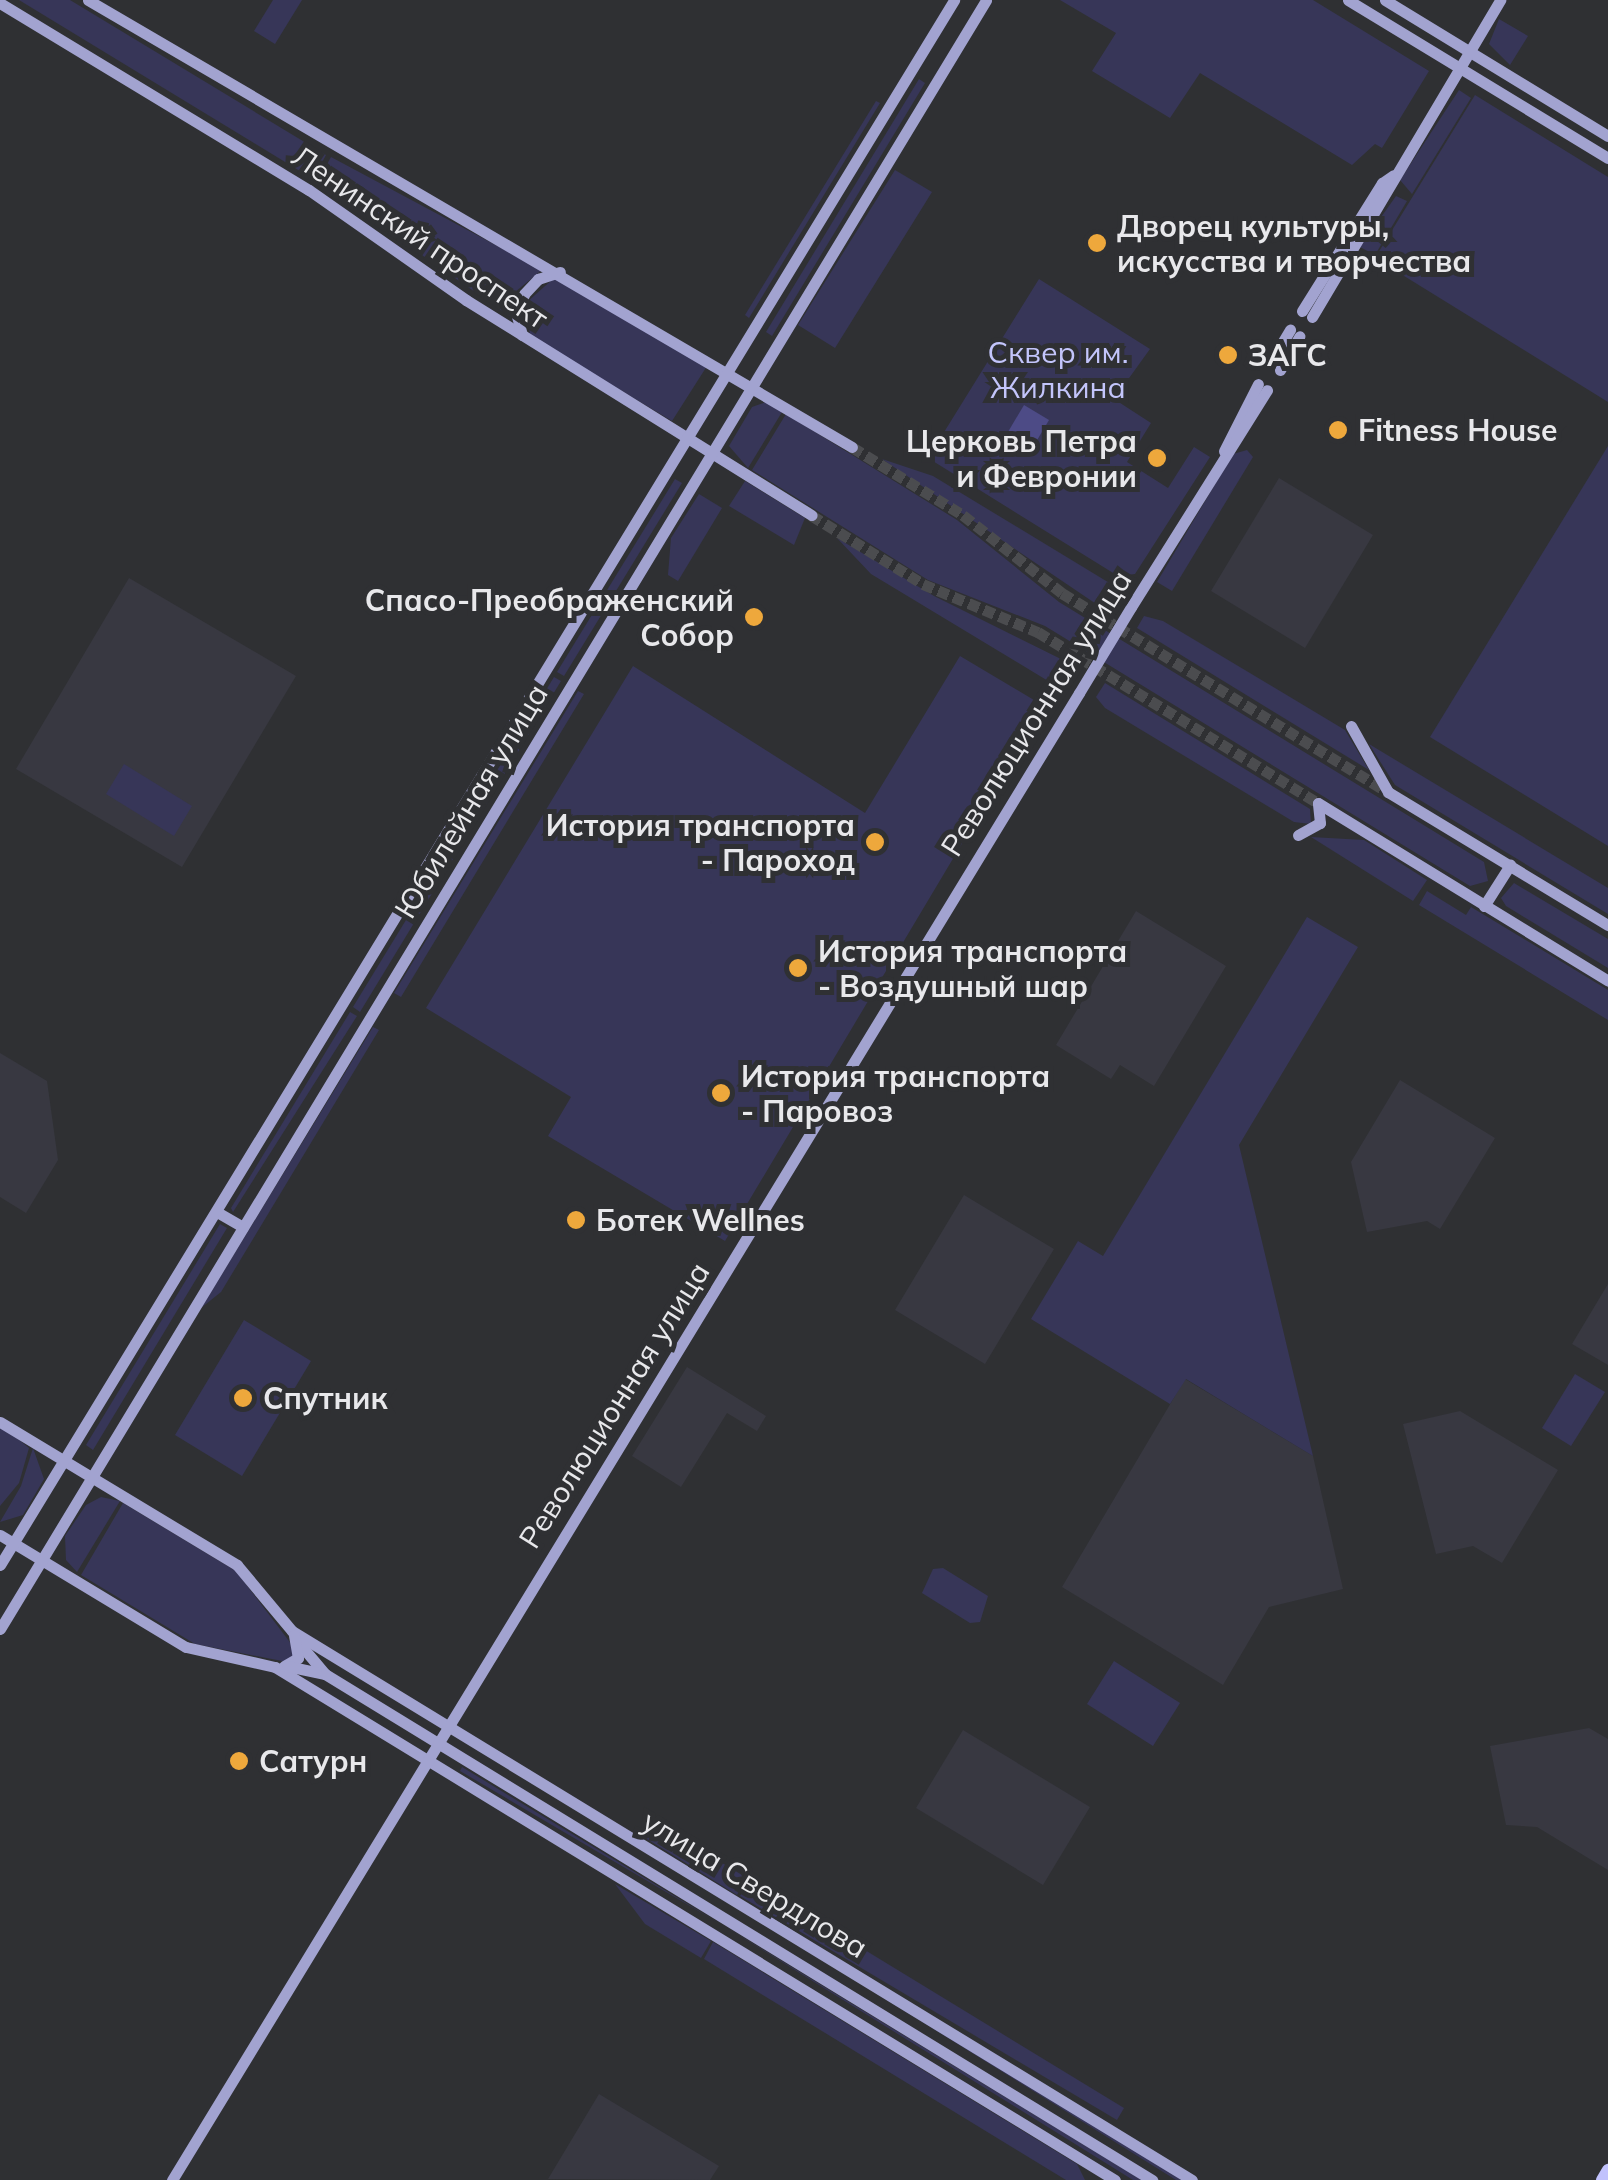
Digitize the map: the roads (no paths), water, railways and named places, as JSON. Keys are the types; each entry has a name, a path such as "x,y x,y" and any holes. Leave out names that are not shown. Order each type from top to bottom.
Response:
{"main road":[{"name":"Ленинский проспект","path":"88,0 560,272 852,447"},
{"name":"Юбилейная улица","path":"0,1565 954,0"},
{"name":"Юбилейная улица","path":"0,1629 986,0"},
{"path":"1348,0 1608,158"},
{"path":"1385,0 1608,136"},
{"path":"1307,314 1500,0"},
{"name":"Ленинский проспект","path":"0,3 309,190 522,335 811,515"},
{"path":"522,335 517,316 524,294 538,280 560,272"},
{"path":"1275,366 1296,333"},
{"name":"Революционная улица","path":"172,2180 1262,388"},
{"path":"1351,726 1388,792 1608,925"},
{"path":"1298,835 1320,824 1318,803 1608,981"},
{"path":"1484,906 1510,865"},
{"path":"216,1212 244,1226"},
{"name":"улица Свердлова","path":"0,1422 237,1565 325,1674 1152,2180"},
{"name":"улица Свердлова","path":"0,1535 186,1647 325,1674"},
{"name":"улица Свердлова","path":"292,1631 1192,2180"},
{"path":"281,1666 298,1658 299,1643"},
{"name":"улица Свердлова","path":"281,1666 1115,2180"},
{"path":"1602,2180 1608,2170"}],"tunnel":[{"path":"852,447 963,515 1062,593 1388,792"},
{"path":"811,515 923,584 1038,632 1318,803"}],"place":[{"name":"Дворец культуры, искусства и творчества","path":"1097,243"},
{"name":"ЗАГС","path":"1228,355"},
{"name":"Fitness House","path":"1338,430"},
{"name":"Церковь Петра и Февронии","path":"1157,458"},
{"name":"Спасо-Преображенский Собор","path":"754,617"},
{"name":"История транспорта - Пароход","path":"875,842"},
{"name":"История транспорта - Воздушный шар","path":"798,968"},
{"name":"История транспорта - Паровоз","path":"721,1093"},
{"name":"Ботек Wellnes","path":"576,1220"},
{"name":"Спутник","path":"243,1398"},
{"name":"Сатурн","path":"239,1761"}],"park label":[{"name":"Сквер им. Жилкина","path":"1058,369"}]}
